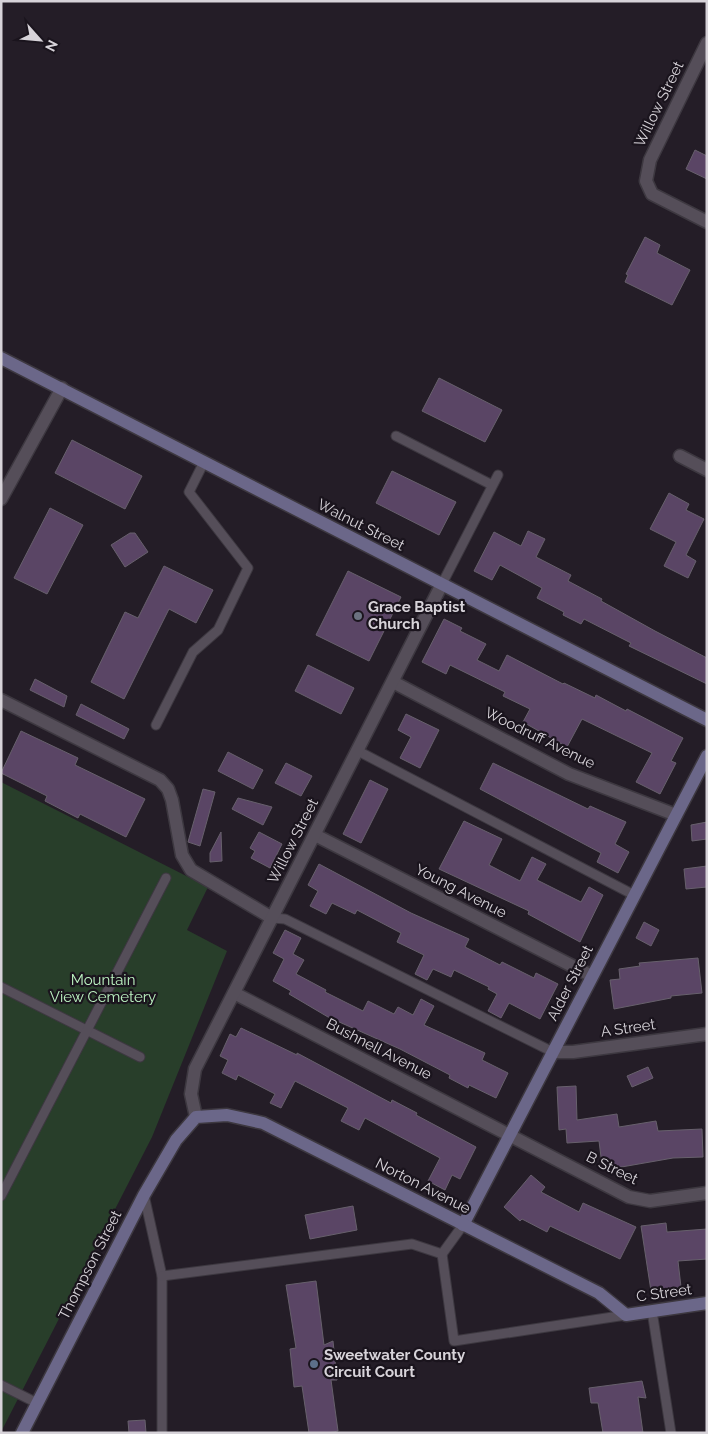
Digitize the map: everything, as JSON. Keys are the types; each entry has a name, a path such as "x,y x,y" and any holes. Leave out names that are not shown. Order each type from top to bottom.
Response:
{"street":[{"name":"Willow Street","path":"707,43 650,160 646,181 652,194 707,222"},
{"name":"Walnut Street","path":"1,358 707,720"},
{"path":"1,499 62,388"},
{"path":"680,456 707,470"},
{"name":"Willow Street","path":"196,1117 191,1094 195,1069 442,584"},
{"name":"Woodruff Avenue","path":"393,682 569,774 676,815"},
{"path":"1,700 160,780 168,789 172,800 182,855 191,870 272,918"},
{"name":"Alder Street","path":"463,1225 707,756"},
{"name":"Young Avenue","path":"315,834 592,976"},
{"name":"Bushnell Avenue","path":"234,993 510,1135"},
{"name":"A Street","path":"552,1052 573,1052 707,1034"},
{"name":"Norton Avenue","path":"196,1117 227,1115 263,1123 599,1293 626,1315"},
{"name":"Thompson Street","path":"22,1433 144,1195 176,1140 196,1117"},
{"name":"B Street","path":"510,1135 629,1197 650,1201 707,1193"},
{"name":"C Street","path":"626,1315 707,1303"}],"lane":[{"path":"396,436 492,485"},
{"path":"156,725 193,652 218,630 248,568 189,492 204,462"},
{"path":"442,584 498,475"},
{"path":"358,751 634,895"},
{"path":"1,1196 166,878"},
{"path":"272,918 285,919 552,1052"},
{"path":"1,987 140,1057"},
{"path":"144,1195 162,1276 162,1433"},
{"path":"463,1225 442,1254 454,1341 626,1315"},
{"path":"162,1276 412,1244 442,1254"},
{"path":"652,1311 671,1433"},
{"path":"1,1386 37,1404"}],"green space":[{"name":"Mountain View Cemetery","path":"1,782 208,887 187,930 227,951 152,1137 1,1432"}],"building":[{"path":"695,150 707,156 707,179 686,169"},
{"path":"645,237 660,245 657,253 690,270 672,305 625,282 628,275 626,274"},
{"path":"439,378 502,410 485,442 422,411"},
{"path":"72,440 142,476 125,509 55,473"},
{"path":"392,471 456,502 439,535 376,503"},
{"path":"669,493 689,504 686,510 704,519 686,555 696,561 688,578 664,566 676,542 650,529"},
{"path":"50,508 83,525 47,594 14,578"},
{"path":"528,531 545,539 536,557 571,575 568,581 655,631 707,658 707,684 629,646 631,643 584,619 581,624 563,615 564,612 537,598 542,588 500,565 492,580 474,571 494,532 521,546"},
{"path":"130,533 135,533 148,552 125,567 111,545"},
{"path":"164,566 213,590 196,623 169,609 124,699 91,682 125,612 138,618"},
{"name":"Grace Baptist Church","path":"348,571 401,597 369,661 316,635"},
{"path":"444,619 462,628 460,631 486,644 477,660 499,671 507,655 563,684 595,698 596,695 626,711 627,709 683,738 671,761 676,763 660,794 636,782 652,753 582,719 567,747 523,722 530,709 503,696 505,692 450,665 446,674 422,662"},
{"path":"308,665 354,688 341,714 295,691"},
{"path":"35,679 67,696 64,707 30,690"},
{"path":"81,704 129,729 124,739 76,715"},
{"path":"406,714 439,730 420,768 400,758 411,737 398,730"},
{"path":"21,731 78,758 75,765 145,799 126,837 80,814 78,818 45,801 47,796 1,773"},
{"path":"228,752 263,770 253,789 218,771"},
{"path":"286,763 312,776 301,796 275,783"},
{"path":"493,763 588,809 590,806 626,822 615,844 629,852 618,873 597,862 601,853 480,789"},
{"path":"370,780 388,789 361,843 343,834"},
{"path":"203,789 215,792 200,846 188,842"},
{"path":"238,798 272,807 263,825 232,809"},
{"path":"464,821 502,839 489,865 520,881 532,857 546,864 537,880 581,902 589,887 603,895 580,942 528,914 529,911 439,869"},
{"path":"707,822 707,839 692,841 691,825"},
{"path":"221,832 222,861 210,862 210,853"},
{"path":"259,832 282,844 270,868 251,858 255,851 250,848"},
{"path":"319,864 411,913 469,939 465,947 500,965 502,962 534,978 536,973 558,984 540,1019 509,1003 501,1018 488,1011 497,994 488,989 489,987 454,970 451,977 433,969 427,980 415,974 424,955 397,942 401,933 357,910 355,914 332,903 326,914 310,906 318,891 308,885"},
{"path":"707,866 707,887 686,889 684,869"},
{"path":"644,922 659,930 651,946 636,938"},
{"path":"285,930 301,938 293,954 304,960 296,974 326,990 325,992 363,1011 368,1001 394,1014 398,1007 413,1015 421,999 434,1006 424,1025 485,1053 482,1060 508,1073 496,1098 469,1085 468,1088 449,1078 450,1075 400,1049 328,1017 289,994 291,991 273,981 284,959 273,953"},
{"path":"698,958 702,993 671,996 671,998 614,1009 610,980 620,979 619,969 640,966 639,963"},
{"path":"241,1028 297,1055 297,1053 391,1103 392,1100 476,1147 460,1179 452,1175 445,1190 428,1181 440,1158 365,1118 359,1130 341,1121 348,1108 295,1081 281,1108 270,1103 275,1094 238,1075 236,1080 222,1073 228,1060 220,1056 230,1034 236,1037"},
{"path":"648,1067 653,1078 632,1087 627,1076"},
{"path":"576,1086 577,1120 617,1114 619,1127 656,1121 658,1131 702,1129 703,1157 673,1158 610,1169 610,1164 602,1165 599,1141 567,1143 566,1129 559,1130 557,1087"},
{"path":"531,1175 545,1187 541,1192 579,1212 583,1203 636,1227 620,1259 550,1226 547,1232 522,1219 520,1221 504,1207"},
{"path":"353,1206 357,1230 310,1239 305,1215"},
{"path":"666,1223 667,1232 707,1229 707,1259 678,1261 681,1287 651,1291 641,1226"},
{"name":"Sweetwater County Circuit Court","path":"316,1281 324,1345 333,1341 337,1380 331,1380 338,1431 328,1433 309,1433 302,1386 294,1387 290,1349 296,1348 286,1285"},
{"path":"642,1381 646,1398 638,1397 643,1433 603,1433 598,1403 591,1403 589,1388"},
{"path":"145,1420 146,1433 129,1433 128,1421"}],"place":[{"name":"Grace Baptist Church","path":"358,616"},
{"name":"Sweetwater County Circuit Court","path":"314,1364"}]}
